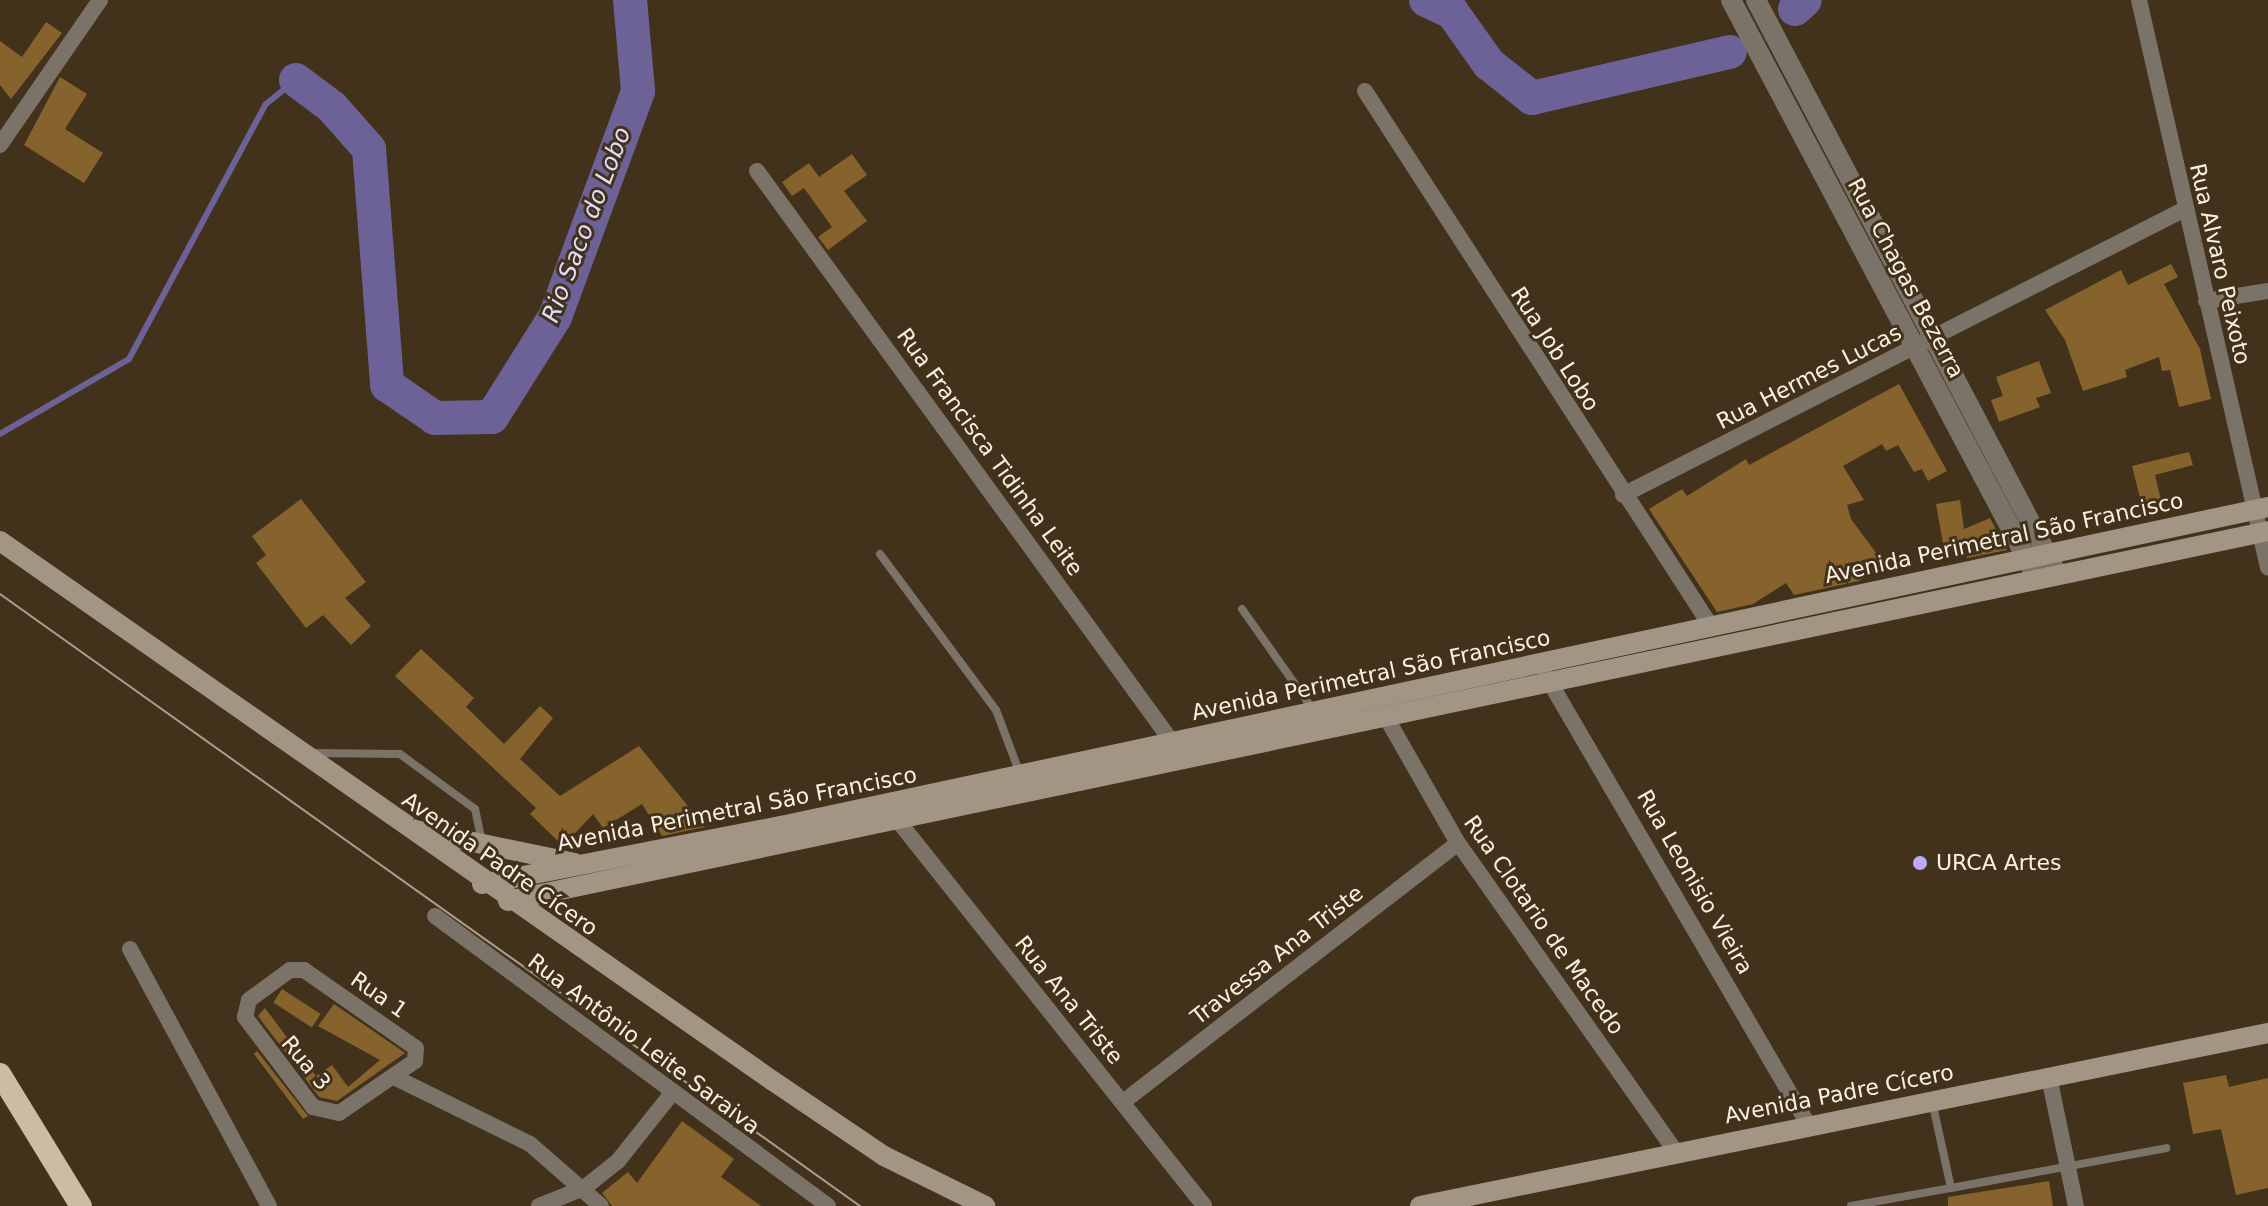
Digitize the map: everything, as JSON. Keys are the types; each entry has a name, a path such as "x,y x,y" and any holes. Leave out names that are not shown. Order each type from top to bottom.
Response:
{"highway":[{"path":"0,1074 81,1206"}],"main road":[{"name":"Avenida Perimetral São Francisco","path":"482,884 781,826 1712,628 2035,554 2261,508"},
{"name":"Avenida Perimetral São Francisco","path":"508,901 789,846 2264,532"},
{"name":"Avenida Padre Cícero","path":"0,541 307,754 482,884 884,1156 985,1206"},
{"path":"781,826 789,846"},
{"path":"407,828 583,865"},
{"name":"Avenida Padre Cícero","path":"1420,1206 1675,1151 2268,1033"}],"street":[{"path":"0,145 100,0"},
{"name":"Rua Chagas Bezerra","path":"1731,0 1926,342"},
{"name":"Rua Chagas Bezerra","path":"1756,0 2035,554 2058,575"},
{"name":"Rua Alvaro Peixoto","path":"2139,8 2206,301 2261,508 2268,568"},
{"name":"Rua Job Lobo","path":"1365,91 1623,495 1712,628"},
{"name":"Rua Francisca Tidinha Leite","path":"757,171 1174,742 1184,762"},
{"name":"Rua Hermes Lucas","path":"1623,495 2185,209"},
{"path":"2206,301 2268,291"},
{"name":"Rua Chagas Bezerra","path":"2035,554 2037,578"},
{"name":"Rua Leonisio Vieira","path":"1541,663 1549,683 1669,877 1808,1124"},
{"name":"Rua Clotario de Macedo","path":"1386,717 1458,843 1675,1151"},
{"name":"Rua Ana Triste","path":"899,822 1204,1206"},
{"name":"Travessa Ana Triste","path":"1123,1102 1458,843"},
{"name":"Rua Antônio Leite Saraiva","path":"435,916 828,1206"},
{"path":"130,949 269,1206"},
{"name":"Rua 1","path":"281,976 304,970 416,1048 415,1061 394,1077"},
{"name":"Rua 3","path":"281,976 249,1000 247,1027 313,1107 339,1113 394,1077"},
{"path":"394,1077 530,1144 601,1206"},
{"path":"2049,1077 2076,1206"},
{"path":"539,1206 584,1188 645,1132 672,1093"}],"lane":[{"path":"880,554 996,710 1020,775"},
{"path":"1242,609 1314,712"},
{"path":"307,754 400,754 475,809 482,843"},
{"path":"1932,1100 1951,1188"},
{"path":"1851,1206 2166,1148"}],"building":[{"path":"46,22 62,33 11,99 0,85 0,41 22,57"},
{"path":"60,77 87,94 65,129 103,153 84,183 24,145"},
{"path":"852,154 867,175 844,191 867,221 828,250 818,237 832,227 804,188 792,196 782,182 809,163 819,177"},
{"path":"2171,264 2178,277 2164,284 2200,349 2211,399 2179,407 2170,370 2162,371 2159,357 2125,370 2127,377 2083,391 2065,340 2045,310 2121,270 2128,285"},
{"path":"2039,361 2051,393 2036,398 2040,407 1999,422 1991,400 2003,396 1996,377"},
{"path":"1899,384 1947,471 1928,481 1922,469 1914,472 1898,445 1886,451 1882,444 1843,466 1864,500 1847,505 1851,519 1885,565 1859,581 1794,595 1786,583 1753,604 1717,612 1649,509 1682,489 1687,496 1746,459 1749,465"},
{"path":"2189,452 2193,465 2155,475 2163,509 2144,514 2132,466"},
{"path":"301,499 366,582 345,598 371,626 351,645 323,615 306,628 256,563 266,555 252,536"},
{"path":"1960,500 1964,529 1990,518 2007,550 1967,558 1959,540 1943,543 1936,504"},
{"path":"421,649 474,698 466,707 504,744 540,706 553,718 520,759 560,796 639,746 705,827 662,836 642,804 603,828 593,814 563,846 530,814 536,808 395,676"},
{"path":"282,989 321,1014 312,1027 273,1002"},
{"path":"334,1004 405,1053 337,1101 319,1097 258,1016 265,1008 316,1076 332,1065 348,1087 380,1060 318,1026"},
{"path":"257,1051 308,1116 303,1119 254,1054"},
{"path":"2226,1075 2229,1087 2268,1078 2268,1188 2236,1195 2221,1129 2193,1134 2183,1083"},
{"path":"682,1121 734,1159 721,1177 761,1206 612,1206 602,1193 628,1172 637,1183"},
{"path":"2049,1181 2053,1206 1948,1206 1948,1197"}],"waterway":[{"name":"Rio Saco do Lobo","path":"296,80 332,107 369,149 387,385 435,418 492,417 555,317 638,91 630,0"},
{"path":"1426,0 1452,12 1489,64 1532,98 1730,52"},
{"path":"1795,9 1805,0"},
{"path":"0,434 129,359 266,104 296,80"}],"tram line":[{"path":"0,594 860,1206"}],"place":[{"name":"URCA Artes","path":"1920,863"}]}
